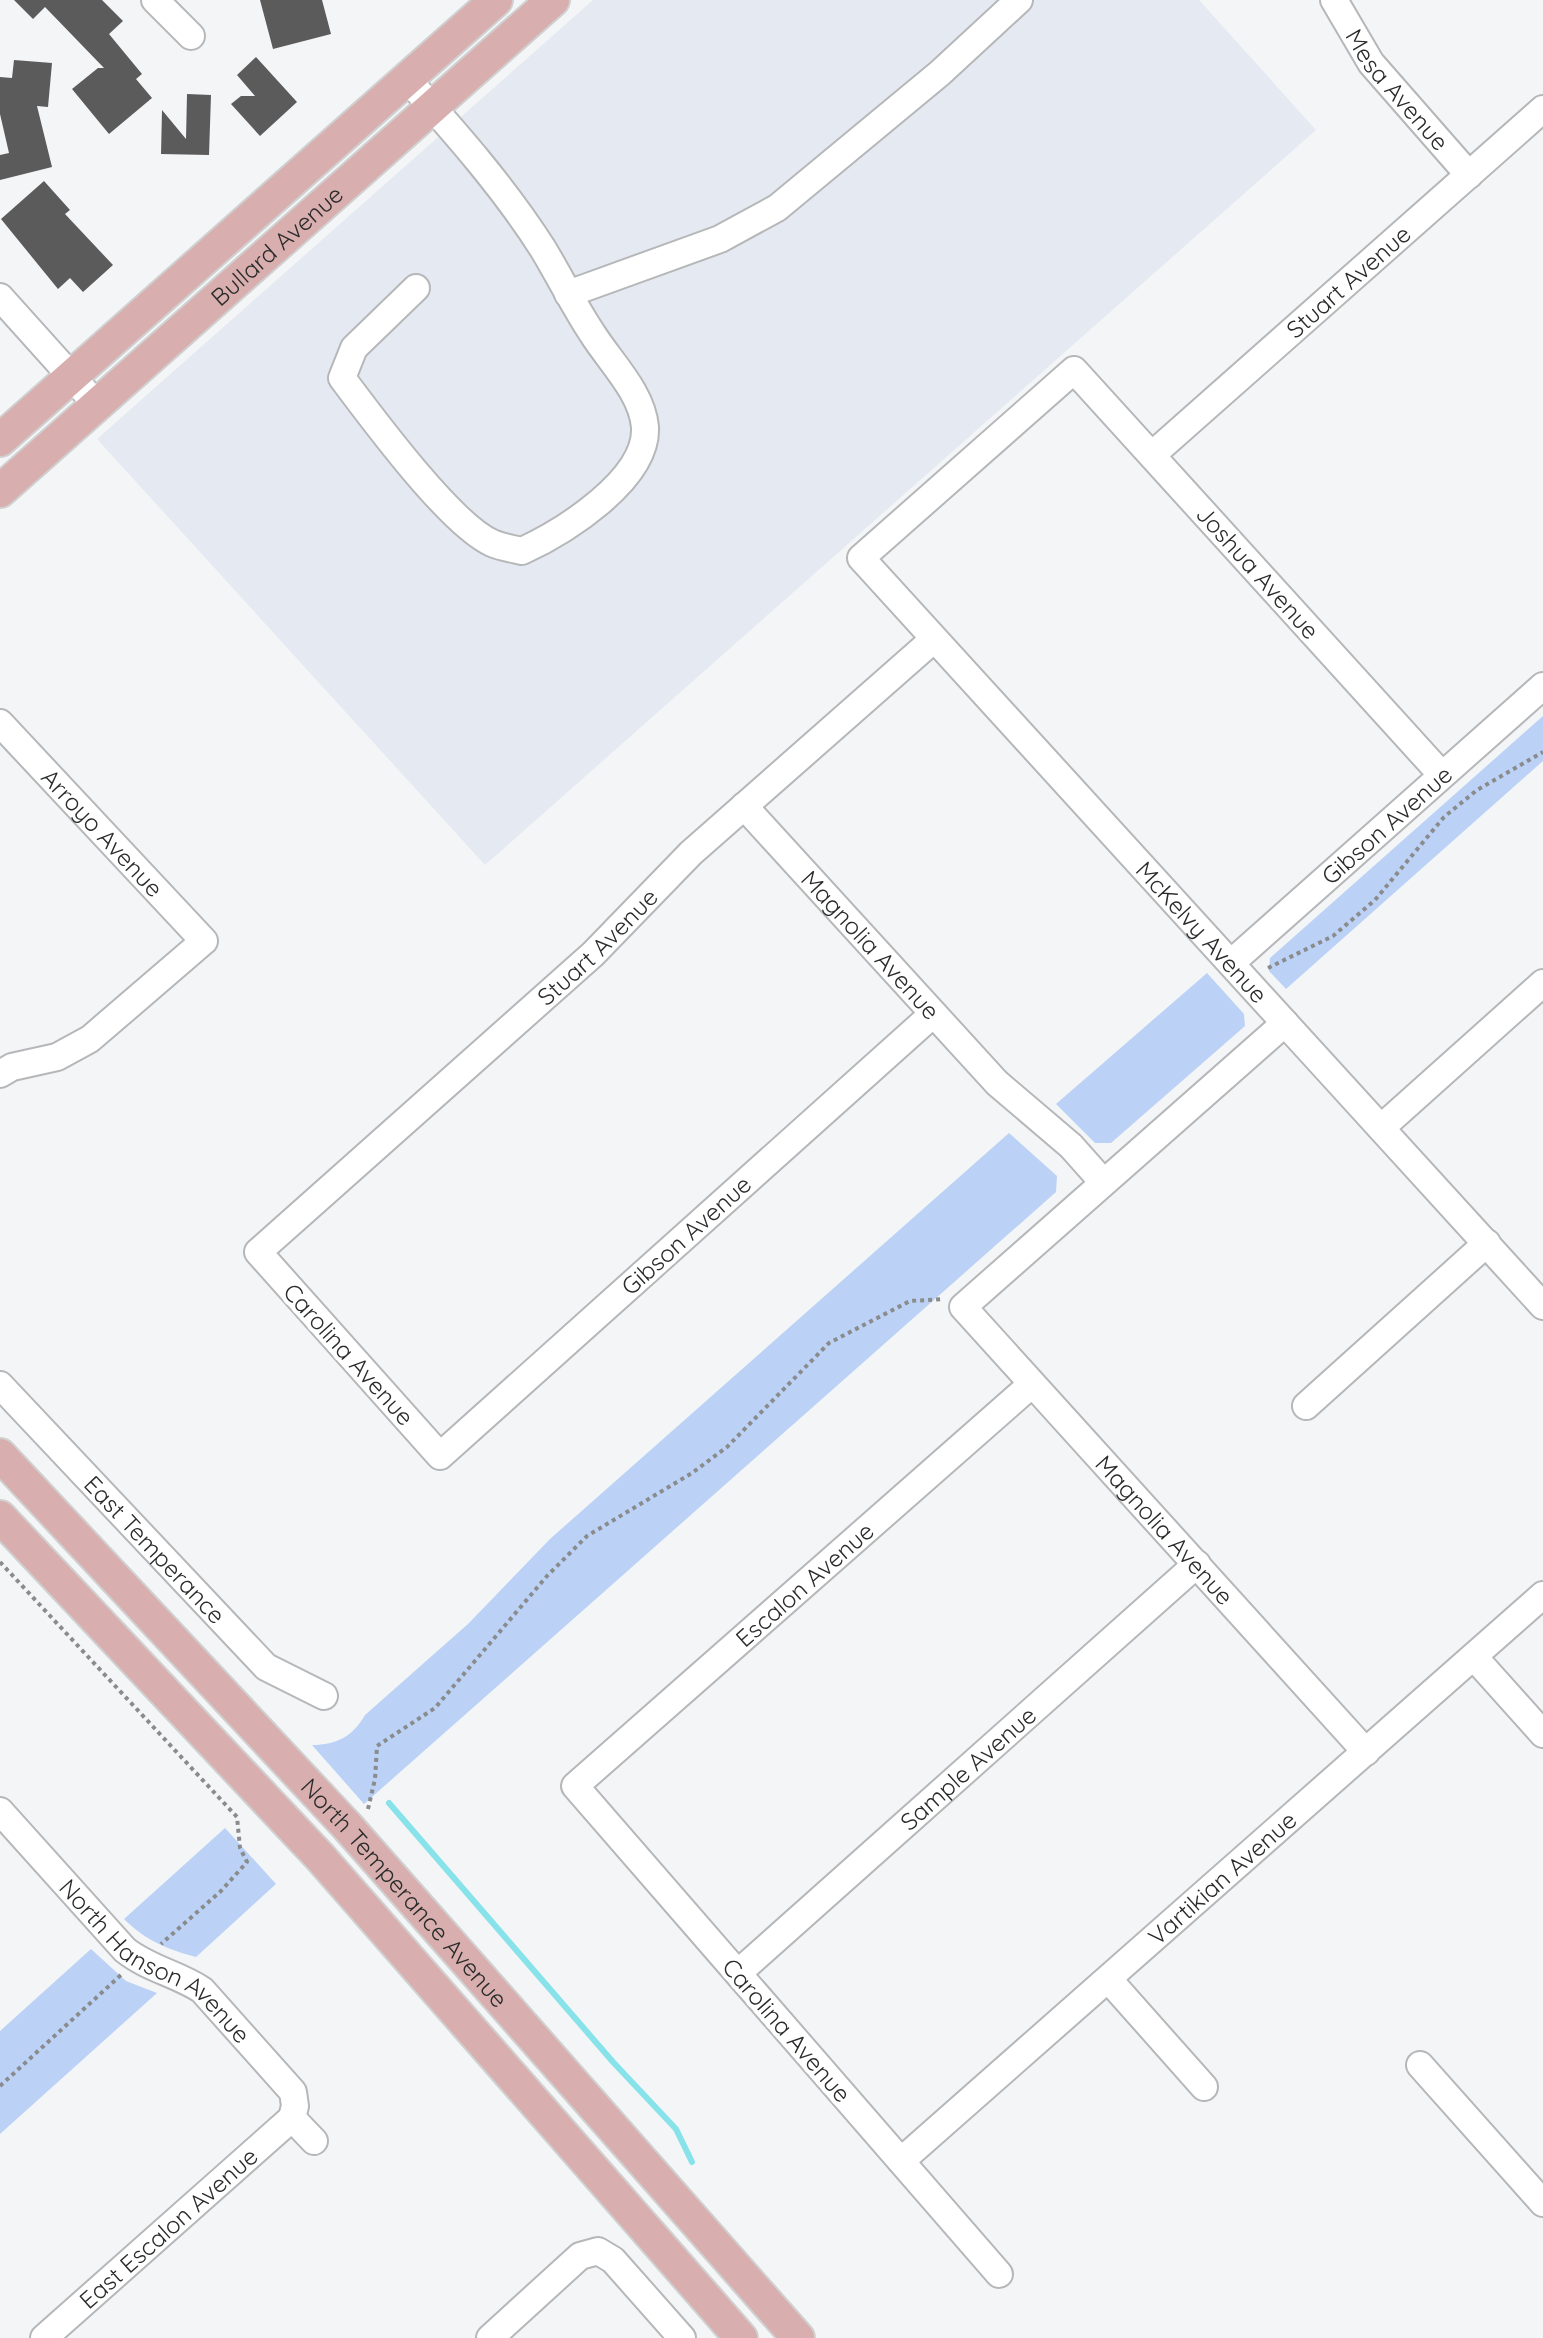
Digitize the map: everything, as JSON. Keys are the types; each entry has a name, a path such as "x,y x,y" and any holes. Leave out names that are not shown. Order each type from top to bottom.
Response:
{"main road":[{"name":"Bullard Avenue","path":"0,440 496,0"},
{"name":"Bullard Avenue","path":"0,491 433,107 538,5"},
{"name":"North Temperance Avenue","path":"0,1455 347,1826 798,2338"},
{"name":"North Temperance Avenue","path":"0,1517 320,1857 741,2338"}],"street":[{"path":"155,0 191,36"},
{"path":"568,294 720,239 777,208 940,73 1019,0"},
{"name":"Mesa Avenue","path":"1334,0 1371,63 1469,175"},
{"path":"407,79 433,107 542,248 568,294 637,398 645,429 634,463 609,495 553,537 522,551 493,543 466,525 377,425 342,378 354,348 416,288"},
{"name":"Stuart Avenue","path":"1152,455 1543,109"},
{"path":"0,297 97,405"},
{"name":"Joshua Avenue","path":"861,558 1074,370 1441,774"},
{"name":"McKelvy Avenue","path":"861,558 1543,1306"},
{"name":"Stuart Avenue","path":"258,1252 560,984 691,853 934,639"},
{"name":"Gibson Avenue","path":"1231,963 1543,686"},
{"name":"Arroyo Avenue","path":"0,723 204,941 90,1039 57,1057 12,1067 0,1074"},
{"name":"Magnolia Avenue","path":"744,806 997,1083 1051,1127 1103,1182"},
{"path":"1381,1128 1543,983"},
{"name":"Gibson Avenue","path":"440,1456 933,1014"},
{"path":"958,1299 1103,1182 1285,1023"},
{"path":"1306,1406 1487,1243"},
{"name":"Carolina Avenue","path":"258,1252 440,1456"},
{"name":"Magnolia Avenue","path":"958,1299 1366,1752"},
{"name":"Escalon Avenue","path":"575,1786 1032,1384"},
{"name":"East Temperance","path":"0,1385 266,1667 324,1696"},
{"name":"Sample Avenue","path":"738,1973 1197,1564"},
{"name":"Vartikian Avenue","path":"901,2161 1543,1595"},
{"path":"1474,1657 1543,1734"},
{"name":"Carolina Avenue","path":"575,1786 999,2274"},
{"name":"North Hanson Avenue","path":"4,1822 125,1950 139,1961 187,1980 202,1990 293,2092 295,2106 292,2118"},
{"path":"1109,1980 1204,2087"},
{"path":"1420,2065 1543,2203"},
{"path":"292,2118 314,2141"},
{"name":"East Escalon Avenue","path":"44,2338 292,2118"},
{"path":"490,2338 580,2256 598,2251 613,2260 682,2338"}],"path":[{"path":"1272,977 1267,966 1304,952 1356,918 1444,817 1477,790 1543,752"},
{"path":"368,1809 375,1779 377,1746 435,1708 547,1576 587,1536 692,1473 727,1447 815,1354 844,1333 910,1301 958,1299"},
{"path":"0,1562 237,1817 240,1848 247,1862 221,1891 156,1948"},
{"path":"0,2086 123,1973"}],"shaded area":[{"path":"593,0 1199,0 1316,130 485,865 97,439"},
{"path":"1543,716 1543,761 1286,989 1269,971 1270,958"},
{"path":"1207,973 1244,1014 1245,1026 1111,1143 1095,1143 1056,1104"},
{"path":"1009,1133 1057,1176 1056,1192 364,1804 312,1745 337,1741 350,1734 365,1715 468,1624 550,1539"},
{"path":"225,1828 276,1884 196,1957 157,1943 124,1919"},
{"path":"91,1949 126,1981 157,1993 0,2134 0,2031"}],"building":[{"path":"14,0 102,0 123,21 109,34 142,74 136,79 152,98 109,134 72,89 98,68 104,68 45,7 33,19"},
{"path":"260,0 322,0 331,34 273,49"},
{"path":"256,57 297,102 260,136 231,104 241,96 255,96 237,75"},
{"path":"14,60 52,63 48,107 37,106 52,167 0,180 0,155 9,153 0,114 0,77 12,78"},
{"path":"187,94 211,95 209,155 161,154 162,110 186,139"},
{"path":"44,181 70,210 65,214 113,265 83,292 70,278 58,289 1,219"}],"waterway":[{"path":"389,1803 613,2062 676,2129 692,2162"}]}
